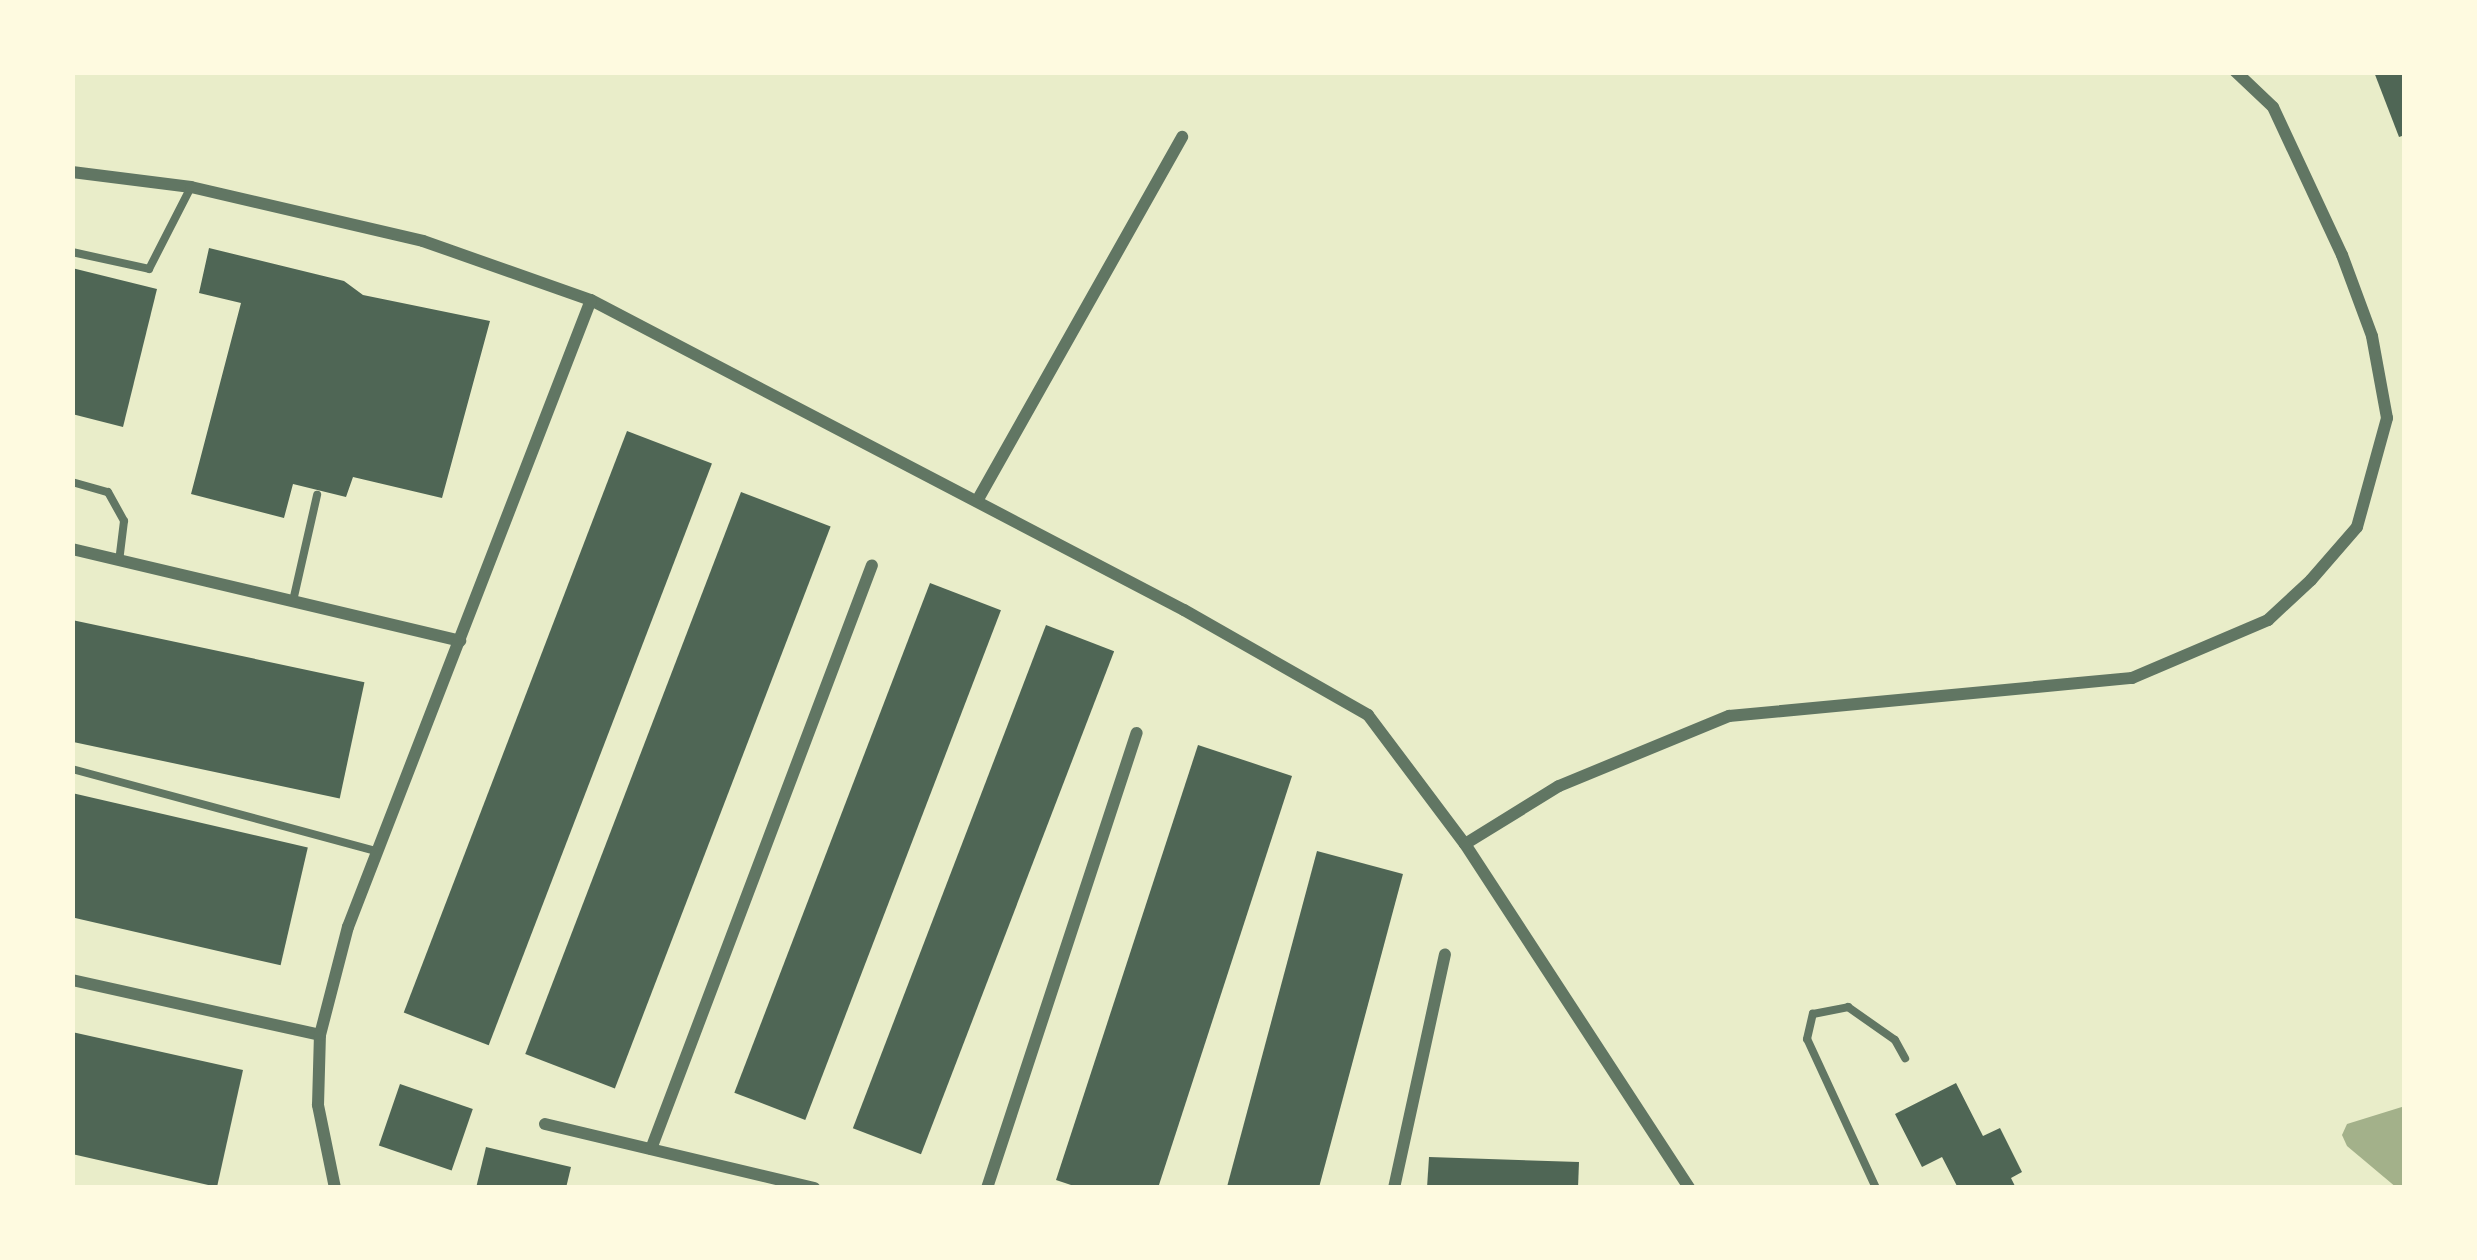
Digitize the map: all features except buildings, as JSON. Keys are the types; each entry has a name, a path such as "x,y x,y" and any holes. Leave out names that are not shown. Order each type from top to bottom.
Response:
{"street":[{"path":"1465,844 1559,786 1729,716 2132,678 2268,620 2311,580 2357,527 2387,418 2372,336 2342,256 2273,107 2236,72"},
{"path":"977,501 1182,137"},
{"path":"72,172 191,187 423,241 591,300 977,501 1368,715 1465,844 1689,1188"},
{"path":"335,1188 319,1105 320,1035 348,926 591,300"},
{"path":"72,549 460,641"},
{"path":"651,1149 872,565"},
{"path":"987,1188 1137,733"},
{"path":"1394,1188 1445,955"},
{"path":"72,980 320,1035"},
{"path":"544,1124 814,1188"}],"lane":[{"path":"72,253 149,269 191,187"},
{"path":"72,482 108,491 124,520 119,560"},
{"path":"293,601 316,495"},
{"path":"72,769 377,851"},
{"path":"1876,1188 1807,1039 1813,1014 1848,1007 1895,1040 1905,1058"}],"shaded area":[{"path":"2405,1106 2405,1188 2397,1188 2347,1146 2342,1135 2347,1124"}]}
